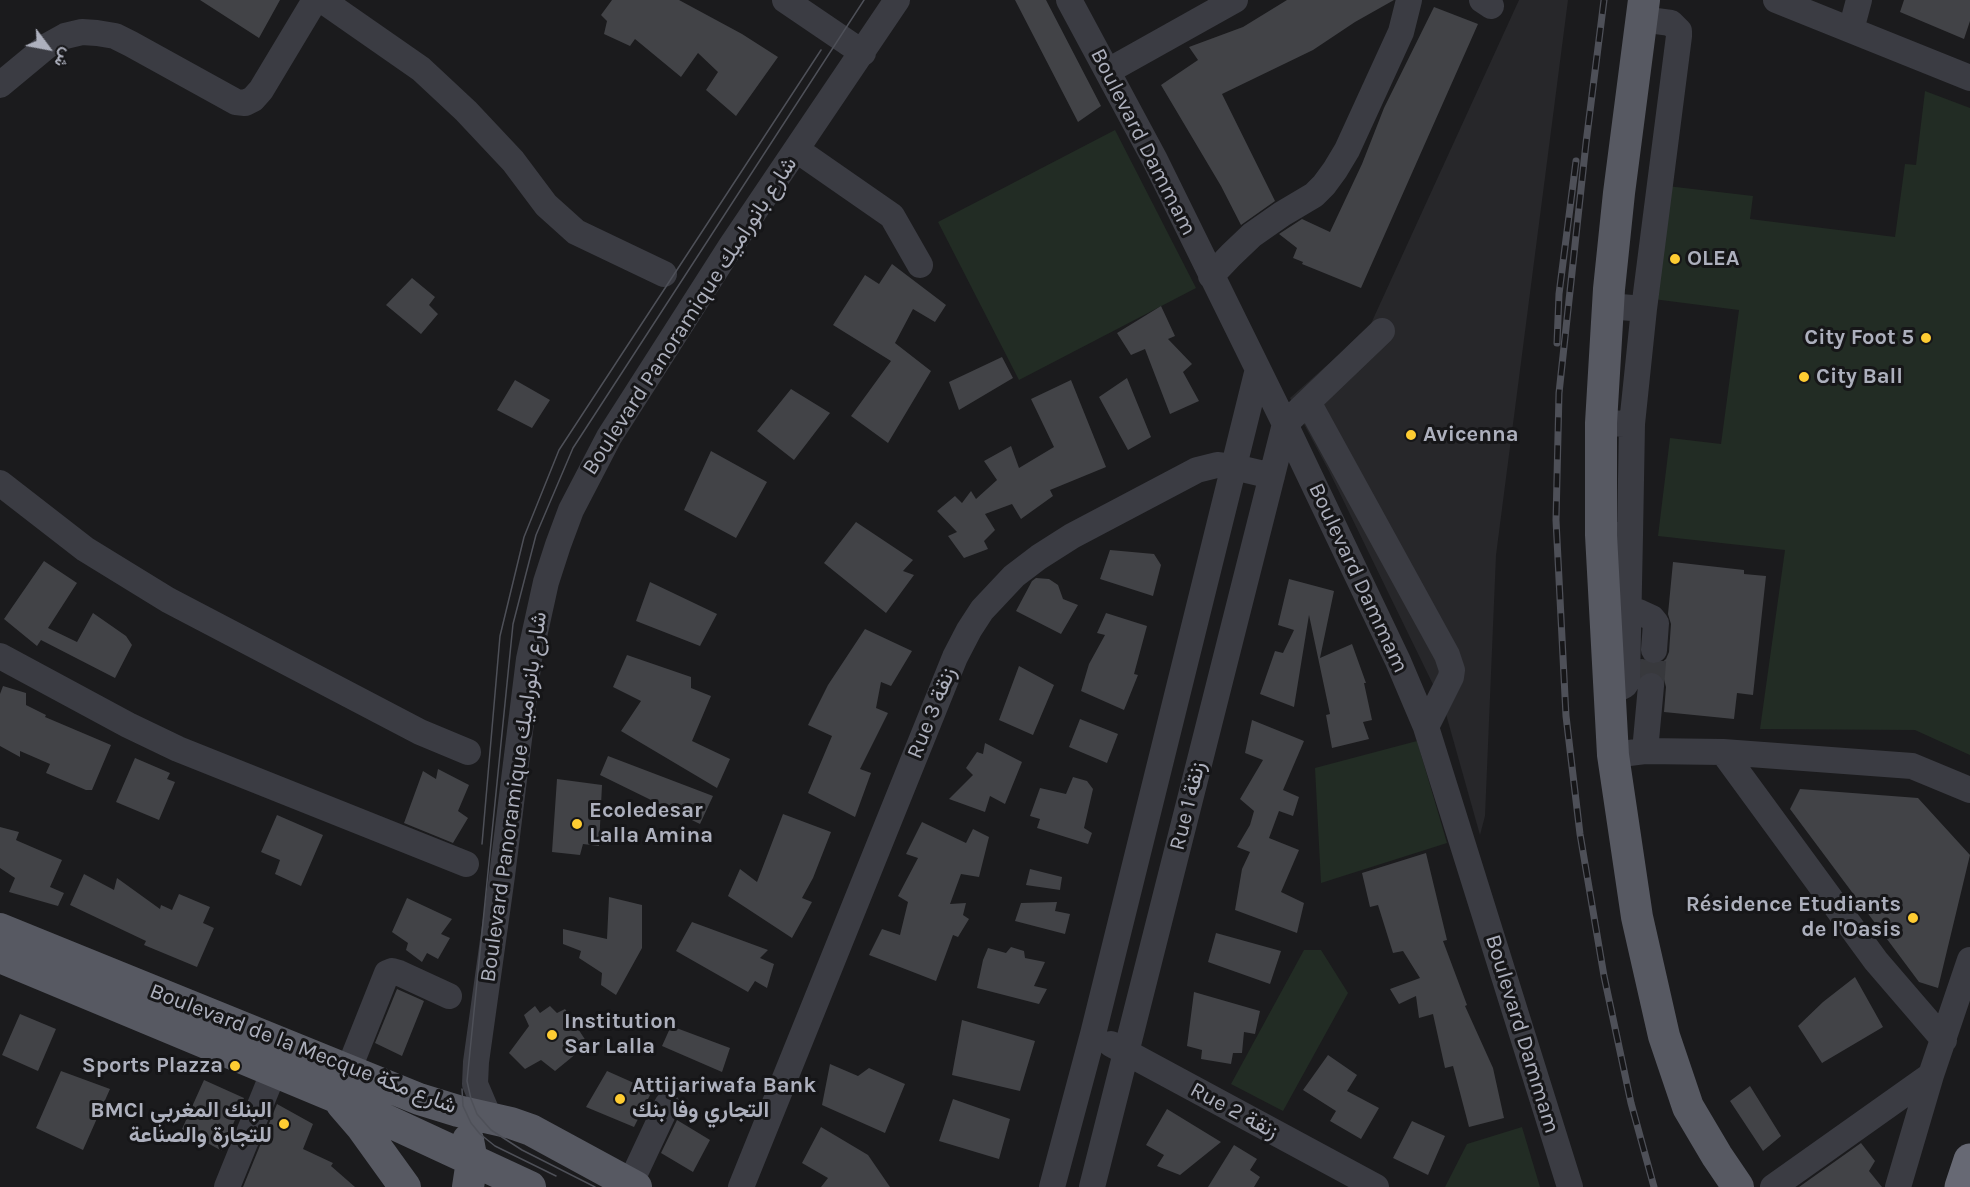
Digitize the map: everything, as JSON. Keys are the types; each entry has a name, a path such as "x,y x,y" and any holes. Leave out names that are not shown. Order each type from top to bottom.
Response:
{"highway":[{"path":"1961,1187 1970,1160"}],"main road":[{"path":"1643,10 1619,193 1608,306 1616,424 1617,604 1610,693 1613,755 1637,917 1664,1036 1688,1107 1738,1187"},
{"name":"Boulevard de la Mecque شارع مكة","path":"0,928 342,1084 482,1176 530,1187"},
{"name":"Boulevard de la Mecque شارع مكة","path":"0,957 274,1071 419,1099 531,1130 633,1185"},
{"path":"342,1084 362,1126 405,1187"},
{"path":"458,1111 482,1176"},
{"name":"Boulevard Panoramique شارع بانوراميك","path":"482,1176 495,1146 489,1117"}],"street":[{"path":"0,85 47,46 65,36 82,32 97,33 114,36 131,44 236,102 245,104 261,90 315,0"},
{"path":"322,0 421,69 466,111 513,161 546,205 576,232 664,274"},
{"path":"785,0 863,53"},
{"name":"Boulevard Panoramique شارع بانوراميك","path":"489,1117 475,1084 529,659 539,609 571,510 609,437 669,342 897,0"},
{"name":"Boulevard Dammam","path":"1069,0 1155,160 1258,369 1398,661 1426,727 1570,1187"},
{"path":"1108,71 1235,0"},
{"path":"1776,0 1970,78"},
{"path":"1851,30 1859,0"},
{"path":"1211,276 1252,236 1282,214 1304,202 1324,185 1347,150 1414,1"},
{"path":"1616,424 1644,309 1678,31 1671,23 1643,10"},
{"path":"797,150 892,216 920,265"},
{"path":"1619,193 1658,198"},
{"path":"1608,306 1644,309"},
{"path":"1285,424 1382,331"},
{"path":"1234,467 1258,369"},
{"path":"1308,402 1447,655 1452,670 1451,677 1426,727"},
{"name":"Rue 1 زنقة","path":"1092,1187 1285,424"},
{"name":"Rue 3 زنقة","path":"741,1187 955,657 973,624 996,594 1014,576 1072,536 1197,470 1217,465 1272,476"},
{"name":"Rue 1 زنقة","path":"1052,1187 1234,467"},
{"path":"0,483 85,549 168,600 420,732 468,752"},
{"path":"1617,604 1652,618 1656,623 1654,650"},
{"path":"0,656 128,725 178,749 466,864"},
{"path":"1645,751 1651,686"},
{"path":"1613,755 1645,751 1724,752 1912,766 1970,790"},
{"path":"1724,752 1876,961 1944,1040"},
{"path":"1898,1187 1931,1074 1970,960"},
{"path":"342,1084 387,973 392,971 399,973 449,996"},
{"name":"Rue 2 زنقة","path":"1092,1034 1376,1187"},
{"path":"227,1187 274,1071"},
{"path":"1773,1187 1931,1074"},
{"path":"633,1185 666,1105"}],"shaded area":[{"name":"Avicenna","path":"1519,0 1568,0 1496,555 1485,816 1480,835 1444,707 1329,471 1290,398 1369,328"},
{"name":"City Foot 5","path":"1925,91 1970,108 1970,755 1915,730 1760,729 1785,550 1658,536 1670,438 1721,444 1739,310 1653,299 1667,186 1753,196 1750,219 1895,237 1905,164 1916,165"},
{"path":"1115,130 1196,288 1019,380 938,222"},
{"path":"1417,741 1447,843 1321,883 1315,768"},
{"path":"1304,950 1321,950 1348,993 1283,1111 1231,1084"},
{"path":"1522,1127 1540,1187 1445,1187 1467,1144"}],"building":[{"path":"200,0 280,0 259,38"},
{"path":"612,0 679,0 742,34 778,57 736,116 706,90 718,72 698,53 681,77 635,39 630,46 604,34 607,21 601,15"},
{"path":"1015,0 1046,0 1101,106 1078,122"},
{"path":"1287,0 1394,0 1313,50 1222,94 1275,201 1241,225 1221,186 1161,85 1198,60 1189,47 1243,27"},
{"path":"1904,0 1970,0 1970,21 1964,39 1900,12"},
{"path":"1434,7 1478,24 1361,288 1302,264 1303,262 1293,258 1297,248 1279,234 1302,219 1330,232 1362,164 1384,108"},
{"path":"892,264 946,305 935,322 913,309 895,343 931,371 888,443 851,416 891,361 833,325 865,275 879,284"},
{"path":"412,278 435,297 429,305 438,314 421,334 386,305"},
{"path":"1161,306 1175,336 1168,339 1192,364 1183,372 1199,401 1170,414 1145,349 1131,355 1117,333"},
{"path":"1002,357 1013,378 959,410 949,382"},
{"path":"1127,378 1151,437 1128,450 1099,397"},
{"path":"515,380 550,400 532,428 497,410"},
{"path":"1071,380 1106,467 1050,490 1053,496 1021,519 1012,504 985,514 995,530 984,541 988,549 964,558 948,536 957,532 937,511 955,496 962,503 971,491 976,499 997,480 984,461 1011,446 1019,468 1054,447 1031,399"},
{"path":"791,389 830,413 794,460 757,431"},
{"path":"711,451 767,482 736,538 684,510"},
{"path":"856,522 913,560 903,571 914,575 886,613 824,563"},
{"path":"1110,550 1154,554 1161,565 1153,596 1100,579"},
{"path":"44,561 77,583 48,628 77,642 93,613 126,636 132,645 115,678 41,640 37,646 4,619"},
{"path":"1673,562 1744,570 1744,574 1766,576 1753,695 1737,693 1734,719 1664,712 1666,687 1664,679 1659,673 1653,671 1642,674 1642,659 1652,665 1660,664 1669,652 1671,624 1668,614"},
{"path":"1036,578 1049,579 1058,585 1063,599 1078,605 1061,634 1016,611 1032,581"},
{"path":"1289,579 1334,591 1320,658 1352,644 1366,683 1364,683 1372,720 1363,722 1369,739 1332,748 1326,715 1330,714 1309,615 1294,707 1260,694 1275,651 1283,653 1294,630 1278,625"},
{"path":"650,582 717,614 700,646 636,621"},
{"path":"1106,613 1147,626 1134,674 1138,675 1124,710 1081,691 1089,664 1105,635 1097,633"},
{"path":"865,629 912,651 891,686 881,682 876,708 888,713 860,769 871,773 855,817 808,793 832,736 808,725 828,685"},
{"path":"627,655 691,677 691,688 711,696 692,741 730,759 717,788 621,731 641,701 613,687"},
{"path":"1019,666 1054,685 1033,735 999,720"},
{"path":"3,686 26,693 26,705 46,715 45,717 111,745 92,790 86,790 46,773 50,764 20,751 20,757 0,746 0,694"},
{"path":"1080,719 1118,734 1107,763 1069,747"},
{"path":"1252,720 1304,741 1283,790 1299,797 1293,816 1279,811 1269,838 1299,850 1281,892 1304,903 1297,933 1235,910 1242,869 1250,852 1237,847 1250,825 1254,811 1240,799 1263,760 1245,753"},
{"path":"985,743 1022,762 1005,804 990,796 985,812 949,799 973,775 966,768 977,752 983,754"},
{"path":"608,756 713,796 700,824 600,775"},
{"path":"135,758 170,773 167,779 175,782 159,820 116,802"},
{"path":"438,769 469,785 458,811 468,818 453,843 404,823 423,771 436,779"},
{"path":"1073,777 1087,781 1093,789 1084,828 1092,833 1088,844 1037,828 1040,819 1030,816 1040,788 1066,794"},
{"name":"Ecoledesar Lalla Amina","path":"557,779 602,785 599,846 583,844 580,855 552,852"},
{"name":"Résidence Etudiants de l'Oasis","path":"1800,789 1918,798 1970,855 1938,988 1919,982 1790,809"},
{"path":"783,814 831,832 813,878 802,898 812,902 792,938 728,896 740,869 757,882"},
{"path":"277,815 323,835 301,886 275,874 280,860 261,852"},
{"path":"922,822 966,843 973,829 989,837 979,877 961,874 950,904 966,903 963,915 969,919 958,937 953,935 936,981 869,955 882,929 900,935 908,902 898,896 918,858 906,854"},
{"path":"0,827 19,832 16,840 62,860 50,887 64,893 58,906 9,892 15,878 0,868"},
{"path":"1426,853 1447,940 1443,941 1467,1005 1465,1006 1493,1068 1504,1118 1469,1127 1453,1066 1445,1068 1433,1014 1419,1018 1416,996 1399,1004 1390,989 1420,978 1403,951 1393,953 1378,905 1370,907 1362,873"},
{"path":"1030,869 1062,877 1060,890 1026,885"},
{"path":"84,874 114,890 117,878 160,909 161,905 172,910 179,894 210,907 203,923 214,928 197,967 144,945 146,941 70,905"},
{"path":"609,897 642,905 642,948 616,995 601,985 602,973 579,958 581,951 563,944 563,929 607,939"},
{"path":"407,898 452,919 441,934 450,938 438,959 427,953 422,962 406,950 408,943 392,932"},
{"path":"1057,902 1055,911 1070,914 1065,934 1015,921 1021,903"},
{"path":"692,922 768,950 760,958 774,964 767,988 755,981 748,992 676,951"},
{"path":"1216,933 1281,951 1270,984 1208,962"},
{"path":"1011,947 1024,951 1025,958 1045,962 1034,986 1047,989 1039,1004 977,988 988,948 1006,953"},
{"path":"1855,977 1883,1027 1822,1063 1798,1026 1823,1002"},
{"path":"397,989 424,1001 402,1056 375,1043"},
{"path":"1194,992 1260,1011 1255,1034 1244,1032 1242,1053 1233,1053 1231,1064 1201,1059 1202,1050 1187,1046"},
{"name":"Institution Sar Lalla","path":"535,1006 540,1013 550,1006 557,1013 565,1009 588,1044 555,1071 541,1060 525,1069 509,1053 529,1026 524,1015"},
{"path":"20,1014 56,1029 38,1071 2,1055"},
{"path":"962,1020 1035,1041 1020,1091 952,1075"},
{"path":"671,1026 730,1048 722,1072 662,1046"},
{"path":"1328,1055 1357,1075 1347,1091 1379,1108 1361,1139 1330,1121 1336,1111 1303,1090"},
{"path":"830,1064 858,1076 869,1068 905,1084 885,1133 822,1105"},
{"path":"61,1071 110,1089 83,1150 36,1128"},
{"name":"Attijariwafa Bank التجاري وفا بنك","path":"607,1071 652,1091 634,1127 586,1107"},
{"path":"204,1080 244,1098 222,1151 182,1129"},
{"path":"1750,1086 1781,1136 1763,1151 1730,1101"},
{"path":"953,1099 1010,1119 999,1159 939,1141"},
{"path":"277,1104 313,1124 303,1149 333,1163 331,1166 355,1187 243,1187"},
{"path":"1167,1109 1221,1142 1180,1175 1157,1166 1164,1155 1146,1145"},
{"name":"Attijariwafa Bank التجاري وفا بنك","path":"677,1120 710,1140 693,1172 661,1153"},
{"path":"1412,1121 1445,1136 1428,1175 1393,1158"},
{"path":"821,1127 868,1155 890,1187 821,1187 828,1178 802,1163"},
{"path":"1861,1143 1875,1161 1869,1171 1882,1187 1799,1187"},
{"path":"1234,1145 1257,1159 1250,1170 1260,1177 1254,1187 1208,1187"}],"tunnel":[{"path":"1651,686 1654,650"}],"tram line":[{"path":"595,1187 522,1150 491,1130 477,1114 467,1081 513,624 536,535 573,448 864,0"},
{"path":"482,844 500,636 524,537 559,450 821,50"},
{"path":"462,1089 463,1106 471,1123 480,1134 495,1146 556,1176"}],"railway":[{"path":"1604,0 1559,393 1556,520 1566,716 1580,834 1604,976 1631,1103 1654,1187"},
{"path":"1557,343 1559,294 1576,161"}],"place":[{"name":"OLEA","path":"1675,259"},
{"name":"City Foot 5","path":"1926,338"},
{"name":"City Ball","path":"1804,377"},
{"name":"Avicenna","path":"1411,435"},
{"name":"Ecoledesar Lalla Amina","path":"577,824"},
{"name":"Résidence Etudiants de l'Oasis","path":"1913,918"},
{"name":"Institution Sar Lalla","path":"552,1035"},
{"name":"Sports Plazza","path":"235,1066"},
{"name":"Attijariwafa Bank التجاري وفا بنك","path":"620,1099"},
{"name":"BMCI البنك المغربي للتجارة والصناعة","path":"284,1124"}]}
